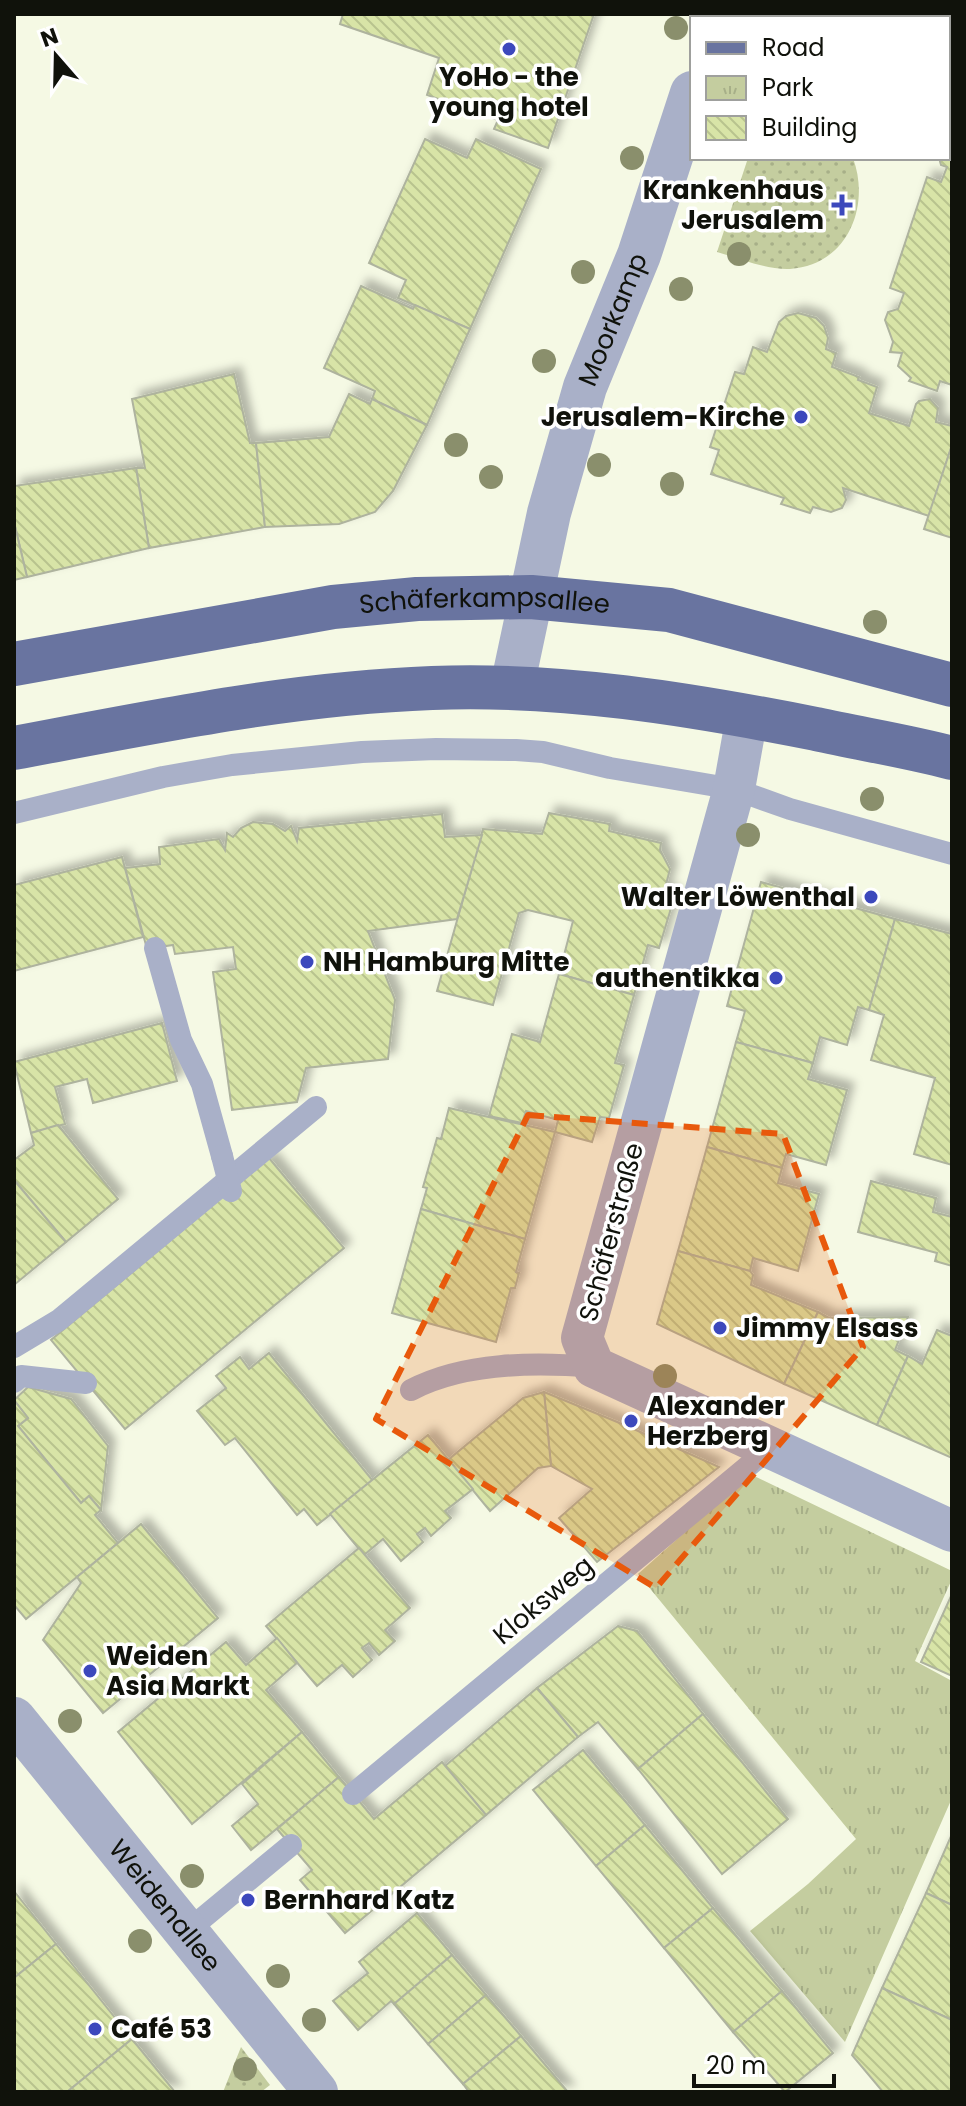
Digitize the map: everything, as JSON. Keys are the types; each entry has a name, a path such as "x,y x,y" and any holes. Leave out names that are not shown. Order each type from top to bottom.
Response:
{"main road":[{"name":"Schäferkampsallee","path":"14,664 333,607 417,599 531,597 669,610 952,685"},
{"path":"14,748 292,701 384,691 512,687 660,702 747,716 952,758"}],"street":[{"name":"Moorkamp","path":"512,687 556,484 585,387 639,255 690,99"},
{"name":"Schäferstraße","path":"594,1367 582,1338 734,789 747,716"},
{"path":"594,1367 952,1531"},
{"name":"Weidenallee","path":"14,1719 316,2092"}],"lane":[{"path":"14,813 163,777 232,765 336,754 436,749 543,752 610,768 734,789 790,809 952,854"},
{"path":"155,948 181,1040 202,1084 231,1191"},
{"path":"14,1347 59,1320 316,1107"},
{"path":"411,1390 431,1380 486,1369 554,1364 594,1367"},
{"path":"14,1382 21,1376 86,1383"},
{"name":"Kloksweg","path":"353,1794 770,1448"},
{"path":"186,1932 291,1845"}],"highlighted area":[{"path":"528,1115 783,1134 863,1347 656,1588 376,1419"}],"green space":[{"path":"747,160 854,160 859,195 856,214 840,245 826,257 810,265 781,269 717,252"},
{"path":"750,1474 952,1571 952,1579 915,1661 952,1681 952,1798 845,2042 750,1931 808,1884 856,1839 638,1574"},
{"path":"241,2047 270,2085 261,2092 223,2092"}],"building":[{"path":"343,14 594,14 548,148 494,129 498,120 427,95 439,58 340,24"},
{"path":"425,139 467,158 476,139 541,169 470,329 398,298 406,280 369,263"},
{"path":"950,144 952,385 940,381 937,391 909,381 911,378 898,366 902,353 890,352 893,342 885,320 888,312 898,309 904,293 890,288 927,177 941,182 947,167 941,165 940,160 950,160"},
{"path":"361,286 470,329 427,425 372,399 375,391 324,368"},
{"name":"Jerusalem-Kirche","path":"798,313 816,318 824,326 828,338 826,349 836,353 832,367 877,387 869,413 909,426 916,404 930,399 938,408 936,422 952,426 952,445 929,516 843,488 846,500 842,508 831,512 813,507 810,513 781,504 784,498 711,474 719,450 710,447 735,372 744,374 753,347 767,352 779,322 786,316"},
{"path":"234,374 250,443 256,443 265,527 149,548 136,468 145,468 132,399"},
{"path":"349,394 370,404 372,399 427,425 393,491 375,512 339,524 265,527 256,443 329,437"},
{"path":"952,445 952,538 924,529"},
{"path":"136,468 149,548 27,577 14,522 14,486"},
{"path":"14,522 27,577 14,580"},
{"path":"549,813 610,824 609,831 661,843 660,850 670,869 664,892 675,895 659,948 648,945 634,995 559,974 573,921 528,910 519,913 493,1005 437,991 483,829 542,834"},
{"name":"NH Hamburg Mitte","path":"442,814 445,837 482,835 457,919 368,931 395,1000 388,1059 306,1068 297,1102 232,1110 213,972 236,969 233,947 175,954 173,945 147,949 125,868 160,864 159,847 219,839 225,850 227,833 233,837 253,822 273,824 285,831 291,826 297,841 299,828"},
{"path":"122,857 143,937 14,971 14,885"},
{"path":"761,882 895,919 869,1010 858,1007 847,1045 820,1037 813,1063 736,1042 745,1011 727,1006"},
{"path":"895,919 952,934 952,1165 914,1154 935,1078 871,1060 884,1015 869,1010"},
{"path":"559,974 634,995 615,1063 624,1065 609,1118 600,1117 592,1142 555,1132 558,1120 526,1111 522,1123 489,1116 512,1034 540,1042"},
{"path":"162,1023 177,1081 93,1103 87,1079 55,1087 65,1124 31,1133 14,1062"},
{"path":"736,1042 813,1063 808,1079 847,1090 826,1165 786,1154 782,1168 707,1147"},
{"path":"449,1108 555,1132 525,1239 421,1209 427,1188 423,1187"},
{"path":"58,1125 118,1199 66,1242 14,1180 14,1160 34,1145 31,1133"},
{"path":"707,1147 782,1168 778,1183 819,1194 798,1271 753,1258 750,1271 678,1251"},
{"path":"269,1158 344,1248 125,1429 51,1340"},
{"path":"14,1180 66,1242 14,1285"},
{"path":"871,1181 936,1198 933,1212 952,1217 952,1266 935,1261 937,1253 858,1232"},
{"path":"421,1209 525,1239 515,1288 511,1288 496,1342 392,1313"},
{"path":"678,1251 750,1271 753,1275 751,1285 818,1312 784,1384 657,1324"},
{"path":"818,1312 829,1318 908,1317 895,1350 908,1356 877,1425 784,1384"},
{"path":"937,1330 952,1336 952,1458 877,1425 908,1356 922,1364"},
{"path":"269,1353 373,1481 317,1525 304,1509 297,1515 235,1438 225,1445 197,1411 226,1388 216,1376 240,1357 249,1369"},
{"path":"28,1387 71,1399 108,1446 101,1510 89,1496 81,1503 18,1426 28,1418 14,1400"},
{"path":"544,1392 719,1467 597,1562 559,1518 592,1489 551,1466"},
{"path":"544,1392 551,1466 538,1468 490,1511 448,1460 523,1398"},
{"path":"14,1400 28,1418 18,1426 81,1503 89,1496 101,1510 95,1515 118,1543 26,1619 14,1605"},
{"path":"428,1435 473,1489 445,1511 451,1518 431,1536 425,1528 417,1534 423,1542 401,1561 383,1539 364,1555 330,1514"},
{"path":"141,1524 218,1618 103,1713 43,1640 81,1583 77,1577"},
{"path":"359,1548 410,1608 385,1630 395,1641 379,1655 369,1643 362,1648 372,1660 353,1677 342,1665 317,1686 266,1626"},
{"path":"952,1594 952,1676 921,1662"},
{"path":"618,1626 637,1631 703,1714 638,1769 598,1722 578,1737 537,1688"},
{"path":"277,1638 297,1663 266,1690 302,1732 192,1824 118,1732 226,1642 246,1665"},
{"path":"537,1688 578,1737 486,1815 445,1766"},
{"path":"703,1714 788,1819 722,1874 638,1769"},
{"path":"302,1732 339,1777 251,1850 232,1826 258,1804 242,1784"},
{"path":"583,1750 645,1825 596,1866 533,1790"},
{"path":"442,1762 486,1815 345,1933 300,1880 312,1870 277,1829 339,1777 374,1819"},
{"path":"645,1825 713,1908 664,1948 596,1866"},
{"path":"952,1834 952,1905 926,1893"},
{"path":"14,1891 56,1944 14,1978"},
{"path":"926,1893 952,1905 952,2020 882,1988"},
{"path":"713,1908 782,1991 733,2032 664,1948"},
{"path":"417,1913 452,1955 358,2030 333,2001 368,1973 359,1962"},
{"path":"56,1944 132,2039 67,2092 14,2092 14,1978"},
{"path":"452,1955 486,1995 428,2044 394,2004"},
{"path":"882,1988 952,2020 951,2092 883,2092 852,2055"},
{"path":"782,1991 833,2053 785,2092 733,2032"},
{"path":"486,1995 521,2036 463,2084 428,2044"},
{"path":"521,2036 568,2092 469,2092 463,2084"},
{"path":"132,2039 175,2092 67,2092"}],"place":[{"name":"YoHo - the young hotel","path":"509,49"},
{"name":"Krankenhaus Jerusalem","path":"842,205"},
{"name":"Jerusalem-Kirche","path":"801,417"},
{"name":"Walter Löwenthal","path":"871,897"},
{"name":"NH Hamburg Mitte","path":"307,962"},
{"name":"authentikka","path":"776,978"},
{"name":"Jimmy Elsass","path":"720,1328"},
{"name":"Alexander Herzberg","path":"631,1421"},
{"name":"Weiden Asia Markt","path":"90,1671"},
{"name":"Bernhard Katz","path":"248,1900"},
{"name":"Café 53","path":"95,2029"}]}
